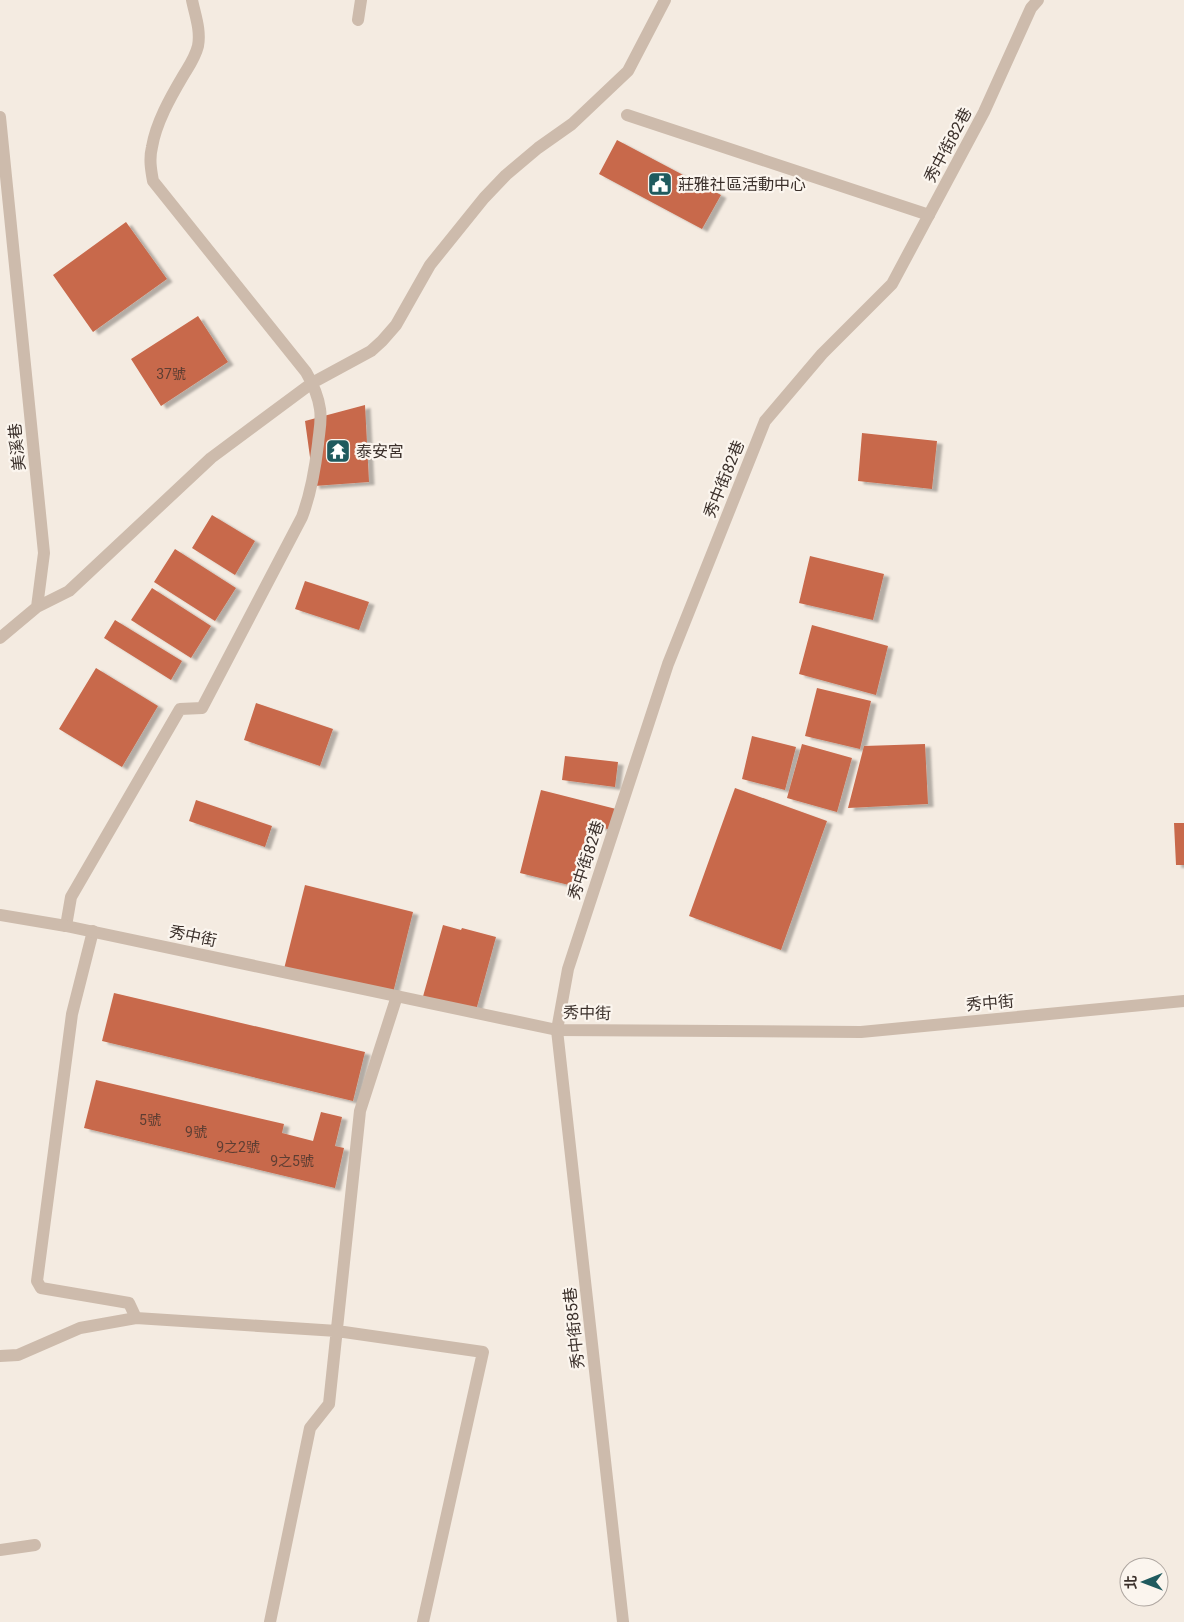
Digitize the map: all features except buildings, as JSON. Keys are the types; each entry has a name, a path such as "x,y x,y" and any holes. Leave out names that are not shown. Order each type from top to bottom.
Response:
{"street":[{"path":"66,926 71,897 180,709 202,708 302,517 310,496 316,469 321,426 320,411 312,383 306,372 153,182 150,165 151,148 155,132 183,75 191,65 198,44 199,31 192,0"},
{"path":"358,20 361,0"},
{"path":"0,638 36,606 69,591 211,458 312,383 364,354 382,341 396,325 430,265 484,198 506,175 538,148 572,124 628,71 665,0"},
{"name":"秀中街82巷","path":"557,1030 568,969 668,664 765,421 822,354 892,284 984,112 1031,8 1038,0"},
{"path":"626,115 929,215"},
{"name":"美溪巷","path":"0,117 44,553 36,606"},
{"name":"秀中街","path":"0,915 94,931 557,1030 861,1032 1184,1000"},
{"path":"94,931 72,1014 37,1281 41,1288 128,1303 136,1318"},
{"path":"270,1622 310,1428 329,1404 360,1111 397,996"},
{"name":"秀中街85巷","path":"557,1030 623,1622"},
{"path":"0,1356 18,1355 80,1328 136,1318 337,1331 483,1352 423,1622"},
{"path":"0,1550 35,1546"}],"place":[{"name":"莊雅社區活動中心","path":"660,184"},
{"name":"泰安宮","path":"338,451"}]}
